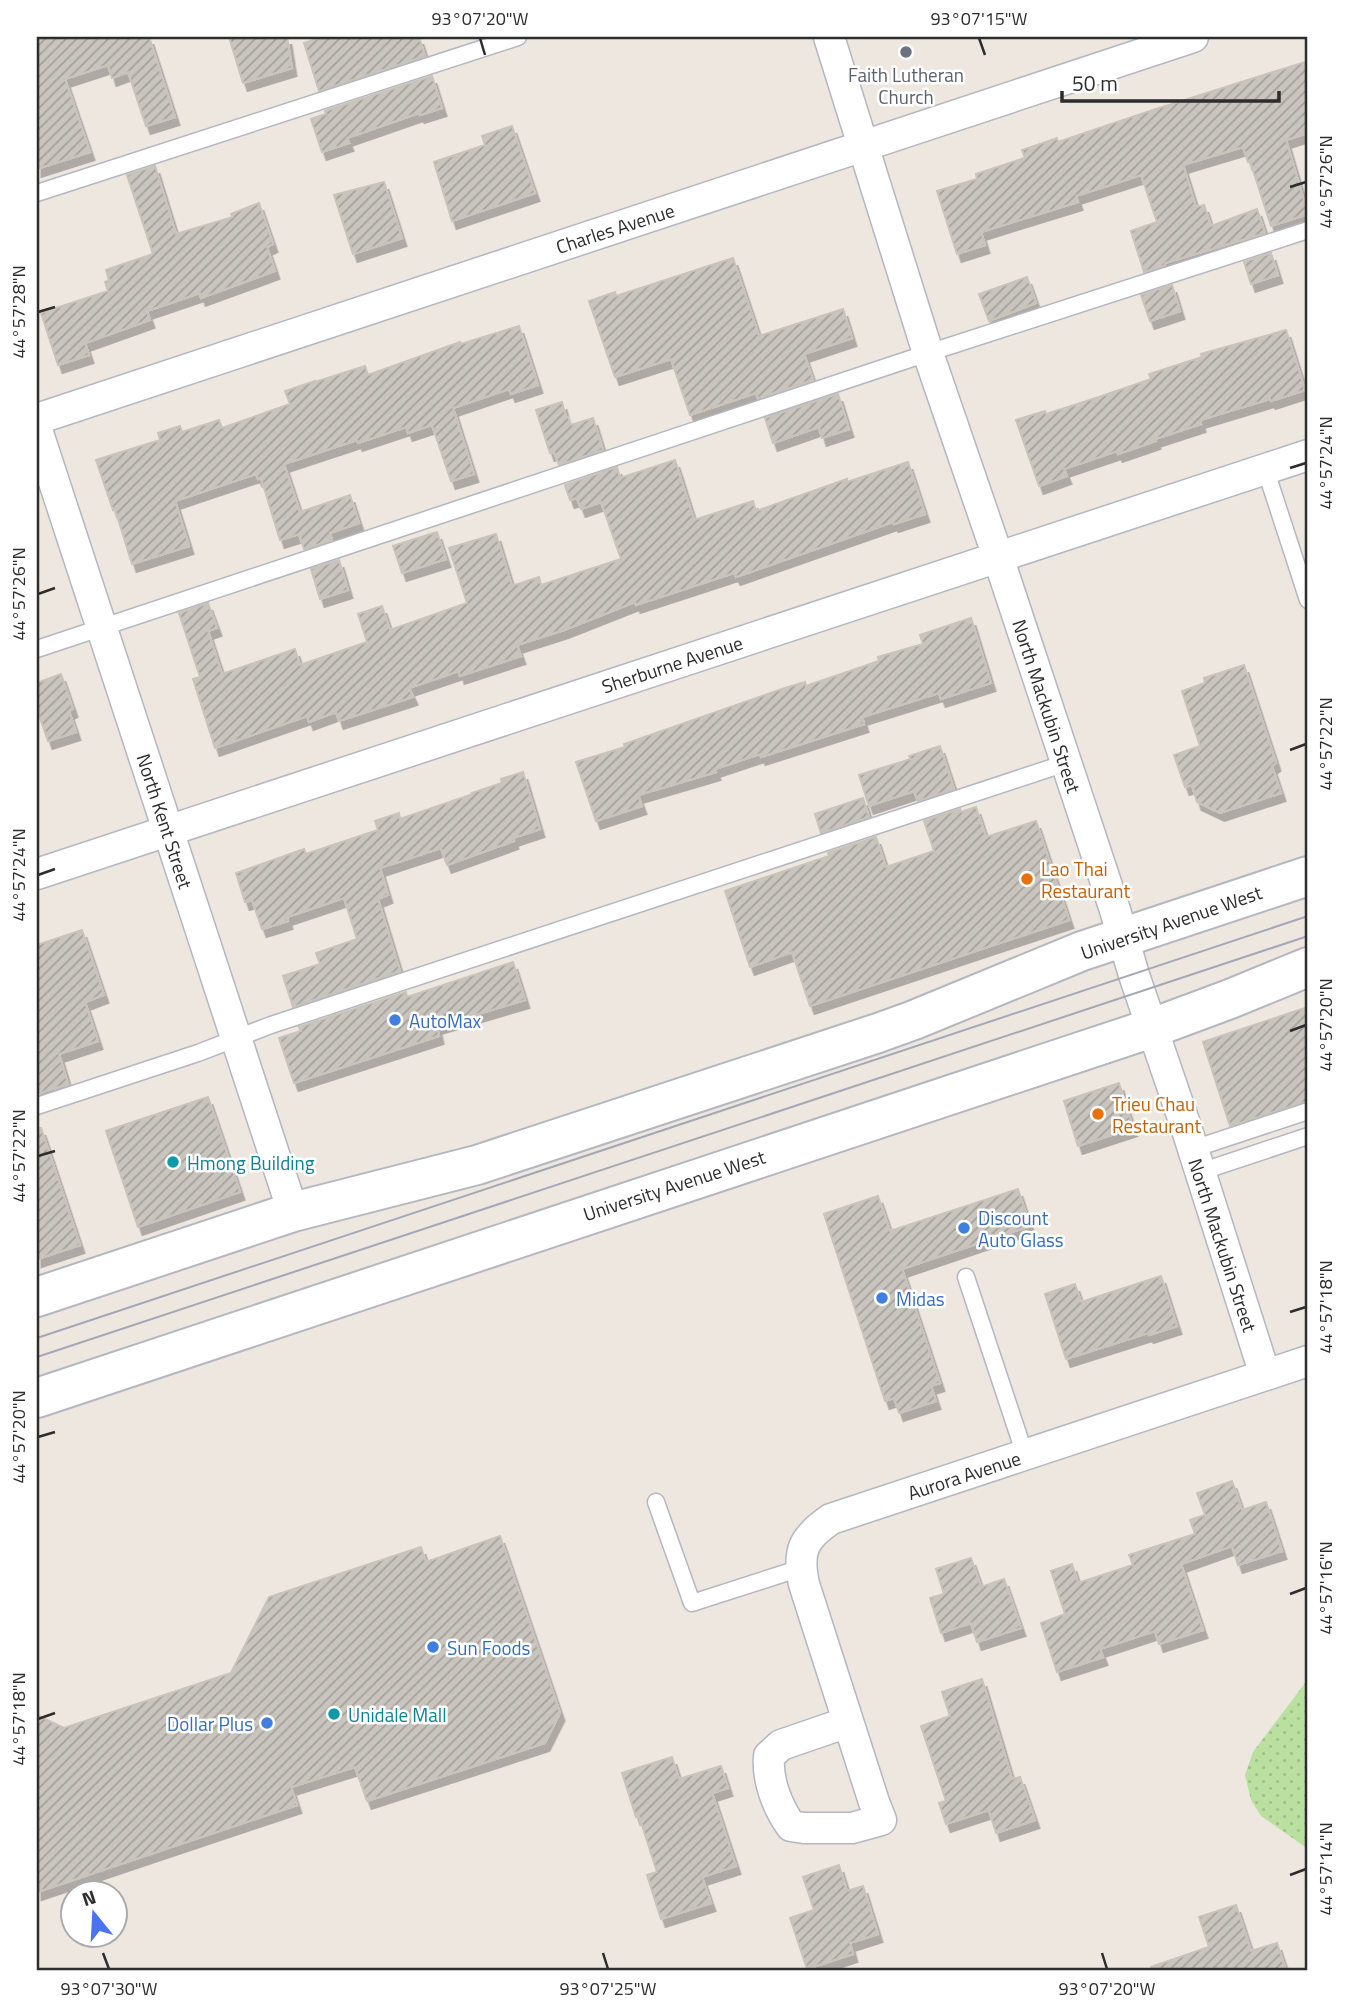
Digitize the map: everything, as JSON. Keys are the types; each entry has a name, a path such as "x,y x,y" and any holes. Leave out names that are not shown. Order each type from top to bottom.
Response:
{"main road":[{"name":"University Avenue West","path":"37,1297 293,1212 477,1164 866,1037 1082,951 1308,876"},
{"name":"University Avenue West","path":"37,1398 1152,1028 1308,967"}],"street":[{"name":"North Mackubin Street","path":"829,37 928,353 1124,937 1265,1375"},
{"name":"Charles Avenue","path":"37,419 1193,37"},
{"name":"North Kent Street","path":"37,430 293,1212"},
{"name":"Sherburne Avenue","path":"37,874 1308,455"},
{"name":"Aurora Avenue","path":"800,1568 804,1545 814,1531 831,1519 1308,1361"},
{"path":"800,1568 848,1722"}],"lane":[{"path":"37,193 518,37"},
{"path":"37,649 928,353 1308,230"},
{"path":"1265,468 1308,600"},
{"path":"37,1106 198,1053 271,1025 1066,763"},
{"path":"1196,1160 1308,1111"},
{"path":"1196,1160 1308,1136"},
{"path":"966,1277 1025,1455"},
{"path":"656,1502 692,1603 800,1568"}],"green space":[{"path":"1308,1679 1308,1849 1261,1816 1251,1800 1245,1775 1253,1752"}],"building":[{"path":"37,37 149,37 175,117 146,126 128,72 112,78 108,65 65,79 90,152 37,169"},
{"path":"229,37 287,37 292,68 243,83"},
{"path":"323,37 419,37 425,56 319,91 304,43"},
{"path":"1308,61 1308,133 1286,140 1308,214 1271,226 1243,147 1183,165 1196,207 1204,205 1211,226 1257,209 1265,233 1165,263 1144,272 1131,231 1157,222 1141,175 1076,196 1078,202 981,232 985,245 957,254 937,191 977,179 976,174 1025,158 1022,150 1057,138 1058,142"},
{"path":"432,76 442,108 420,115 419,113 347,138 349,143 322,152 311,119 326,114 325,111"},
{"path":"512,126 535,193 452,221 434,162 485,145 482,136"},
{"path":"155,166 176,234 233,217 231,214 259,203 273,244 267,247 275,271 201,298 200,293 147,311 150,320 85,343 89,355 58,365 41,313 108,291 105,282 109,280 106,270 153,254 127,175"},
{"path":"384,182 402,238 353,254 334,195"},
{"path":"1271,253 1278,275 1251,284 1244,262"},
{"path":"733,258 759,336 843,309 852,338 804,354 813,380 758,398 756,393 690,415 671,359 615,377 589,301 615,292 616,296"},
{"path":"1027,277 1036,303 989,321 979,294"},
{"path":"1172,285 1180,311 1150,321 1141,295"},
{"path":"519,326 538,385 511,394 509,389 453,408 474,474 451,481 432,425 408,433 406,427 284,464 300,512 350,495 359,523 330,533 332,540 304,549 299,534 280,540 261,478 258,479 256,474 175,501 189,546 132,564 96,460 160,440 158,433 180,426 182,432 219,420 222,428 290,404 285,391 315,381 365,366 368,375 460,342 461,344"},
{"path":"1286,330 1305,390 1200,420 1201,424 1155,439 1156,441 1064,469 1067,476 1039,486 1016,420 1045,411 1046,414 1099,397 1151,379 1149,374 1202,357 1201,354"},
{"path":"838,394 849,429 822,438 819,427 773,443 765,418"},
{"path":"562,402 571,425 593,418 603,450 559,465 554,452 550,453 536,410"},
{"path":"675,460 694,520 753,501 756,511 847,479 847,482 908,462 925,514 894,524 893,522 736,577 734,573 636,605 635,602 517,645 521,656 460,676 459,671 409,688 413,697 339,721 336,712 309,722 307,716 215,748 193,679 200,677 179,613 208,603 217,628 208,631 222,674 295,649 300,665 367,642 358,614 382,606 390,630 467,603 449,548 496,534 512,586 539,577 541,585 621,559 601,502 581,509 577,498 570,500 565,485 617,467 620,478"},
{"path":"437,532 446,559 402,573 393,546"},
{"path":"339,560 348,590 320,599 311,569"},
{"path":"971,618 991,683 941,699 939,693 862,717 864,724 761,757 760,754 715,769 716,772 638,795 642,806 596,821 576,762 625,747 624,744 785,688 805,682 806,686 879,661 878,657 923,644 920,635"},
{"path":"1244,665 1276,763 1272,766 1281,793 1220,813 1197,802 1192,785 1185,787 1174,755 1200,746 1182,691 1205,683 1204,678"},
{"path":"61,674 73,709 69,711 76,732 48,741 37,709 37,683"},
{"path":"940,746 954,789 918,801 914,791 869,806 859,775 911,759 909,756"},
{"path":"523,772 540,829 447,865 441,848 380,868 388,895 378,899 400,971 293,1007 283,976 320,964 316,953 357,939 344,898 287,917 288,921 262,929 252,900 245,902 236,873 304,849 306,854 378,830 375,821 399,813 400,819 502,783 501,779"},
{"path":"863,798 869,817 821,833 815,814"},
{"path":"976,807 986,837 1036,821 1069,920 810,1006 792,952 750,967 725,891 876,837 886,867 934,851 924,821 960,809 961,812"},
{"path":"82,930 104,995 85,1002 98,1041 59,1054 68,1084 37,1094 37,945"},
{"name":"AutoMax","path":"513,962 525,1000 437,1026 439,1036 294,1083 279,1038 301,1031 299,1027 406,992 407,997"},
{"path":"1308,1007 1308,1101 1230,1126 1203,1042"},
{"name":"Trieu Chau Restaurant","path":"1119,1083 1133,1128 1078,1146 1064,1101"},
{"name":"Hmong Building","path":"208,1097 240,1192 138,1227 106,1131"},
{"path":"37,1128 41,1128 80,1245 37,1259"},
{"name":"Midas","path":"1018,1189 1030,1226 902,1269 940,1383 931,1386 936,1401 899,1413 894,1398 885,1401 824,1214 878,1196 890,1231"},
{"path":"1161,1276 1177,1326 1066,1359 1045,1294 1075,1284 1081,1302"},
{"path":"1232,1481 1242,1510 1266,1502 1282,1551 1238,1565 1232,1546 1181,1564 1203,1630 1159,1644 1155,1631 1100,1649 1103,1657 1057,1672 1041,1623 1065,1614 1051,1571 1072,1564 1078,1583 1133,1565 1129,1555 1195,1534 1190,1520 1205,1515 1197,1493"},
{"name":"Unidale Mall","path":"500,1536 560,1713 545,1743 367,1801 355,1767 291,1787 297,1805 79,1878 60,1878 60,1884 37,1892 37,1715 64,1728 231,1673 269,1597 421,1547 426,1562"},
{"path":"971,1558 981,1587 1004,1579 1021,1628 977,1642 971,1623 941,1633 930,1598 944,1594 936,1569"},
{"path":"982,1679 1012,1779 1020,1777 1035,1820 996,1833 989,1810 946,1824 939,1803 946,1801 921,1726 950,1716 942,1692"},
{"path":"672,1757 679,1779 721,1766 728,1788 712,1793 736,1866 702,1877 711,1903 661,1919 647,1875 657,1872 622,1773"},
{"path":"839,1865 847,1891 863,1886 878,1934 850,1943 853,1954 807,1969 790,1918 814,1910 803,1877"},
{"path":"1236,1905 1251,1951 1277,1943 1286,1971 1152,1971 1151,1967 1209,1947 1199,1917"}],"tram line":[{"path":"37,1338 1308,916"},
{"path":"37,1357 1308,936"}],"place":[{"name":"Faith Lutheran Church","path":"906,52"},
{"name":"Lao Thai Restaurant","path":"1027,879"},
{"name":"AutoMax","path":"395,1020"},
{"name":"Trieu Chau Restaurant","path":"1098,1114"},
{"name":"Hmong Building","path":"173,1162"},
{"name":"Discount Auto Glass","path":"964,1228"},
{"name":"Midas","path":"882,1298"},
{"name":"Sun Foods","path":"433,1647"},
{"name":"Unidale Mall","path":"334,1714"},
{"name":"Dollar Plus","path":"267,1723"}]}
